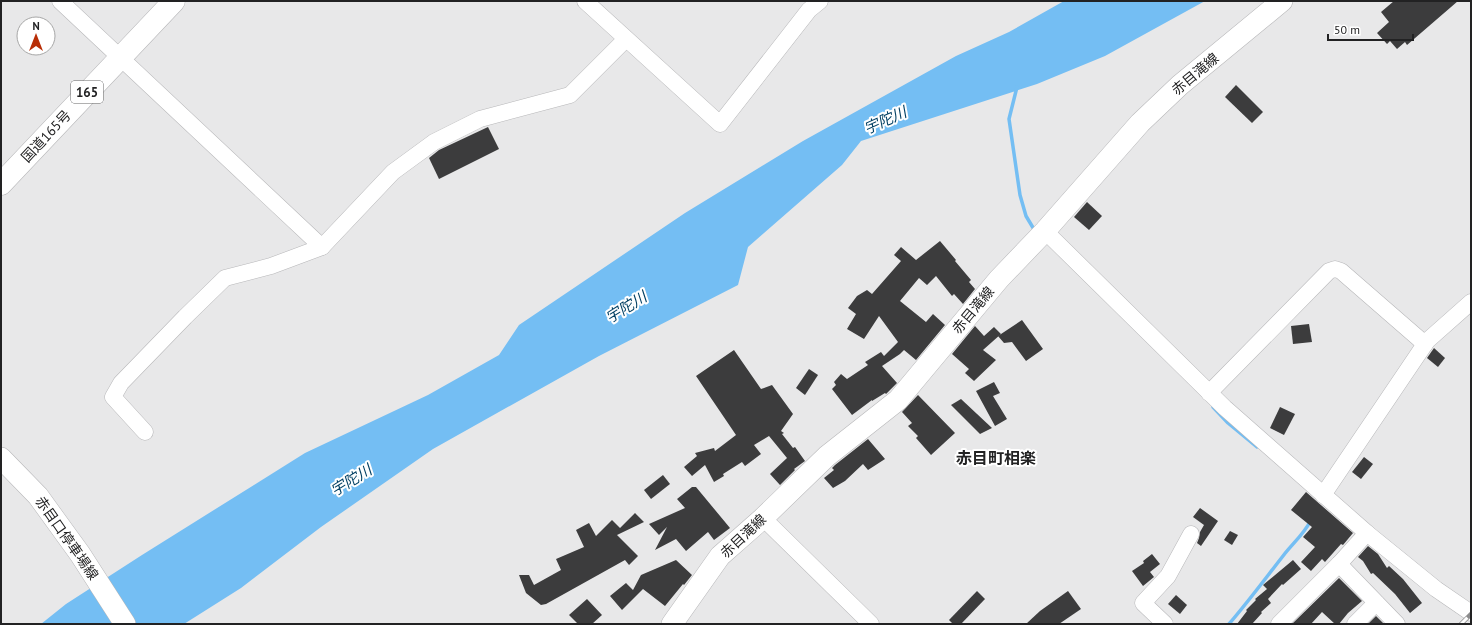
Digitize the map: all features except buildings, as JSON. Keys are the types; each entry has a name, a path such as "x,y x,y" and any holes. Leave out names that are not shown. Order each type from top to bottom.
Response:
{"highway":[{"name":"国道165号","path":"1,184 174,1"}],"main road":[{"name":"赤目滝線","path":"672,624 720,556 763,518 827,456 898,400 999,279 1140,123 1180,85 1282,1"},
{"name":"赤目口停車場線","path":"1,458 38,496 80,554 125,624"}],"street":[{"path":"60,1 322,247"},
{"path":"585,1 720,124 808,10 820,1"},
{"path":"146,432 113,397 120,383 226,278 271,266 322,247 393,172 434,142 480,119 570,95 626,39"},
{"path":"1040,235 1209,393 1323,495 1436,589 1471,613"},
{"path":"1209,393 1328,271 1335,269 1341,271 1425,344"},
{"path":"1323,495 1425,344 1471,302"},
{"path":"763,518 871,624"},
{"path":"1279,624 1339,564 1367,533"},
{"path":"1165,624 1143,603 1168,576 1191,534"},
{"path":"1339,564 1397,624"},
{"path":"1355,624 1376,603"}],"water":[{"name":"宇陀川","path":"1064,1 1205,1 1105,56 1037,84 861,141 842,165 748,247 738,285 599,356 433,449 321,527 241,588 184,624 41,624 66,604 305,453 428,395 499,355 519,325 685,213 803,141 956,56 1009,32"}],"waterway":[{"path":"1017,87 1009,119 1020,195 1026,216 1035,231"},
{"path":"1213,407 1228,423 1257,447"},
{"path":"1229,624 1310,522"}],"railway":[{"path":"1461,624 1471,614"}],"district":[{"name":"赤目町相楽","path":"996,458"}]}
